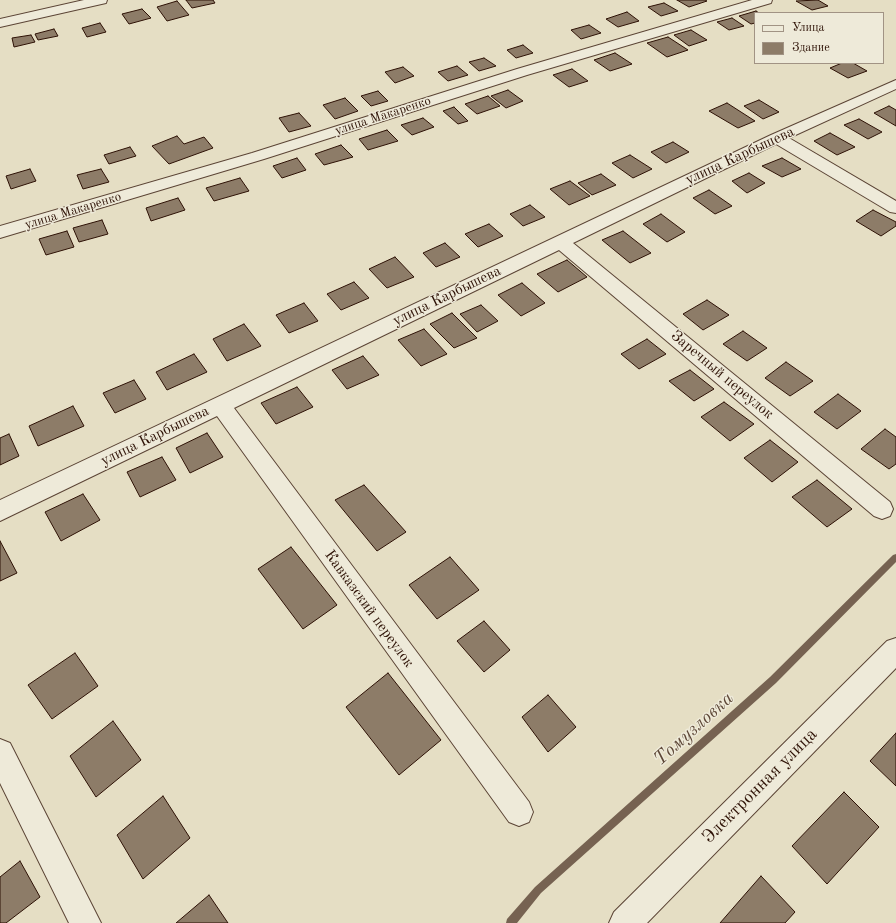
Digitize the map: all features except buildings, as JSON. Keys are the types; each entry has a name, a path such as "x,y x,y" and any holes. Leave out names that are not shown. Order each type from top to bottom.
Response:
{"street":[{"path":"0,23 101,0"},
{"name":"улица Макаренко","path":"0,232 258,156 522,72 766,0"},
{"name":"улица Карбышева","path":"0,511 777,138 896,84"},
{"path":"777,138 896,208"},
{"name":"Заречный переулок","path":"561,242 882,509"},
{"name":"Кавказский переулок","path":"220,405 519,812"},
{"name":"Электронная улица","path":"625,923 896,650"},
{"path":"0,753 85,923"}],"waterway":[{"name":"Томузловка","path":"511,923 538,890 773,680 896,557"}]}
